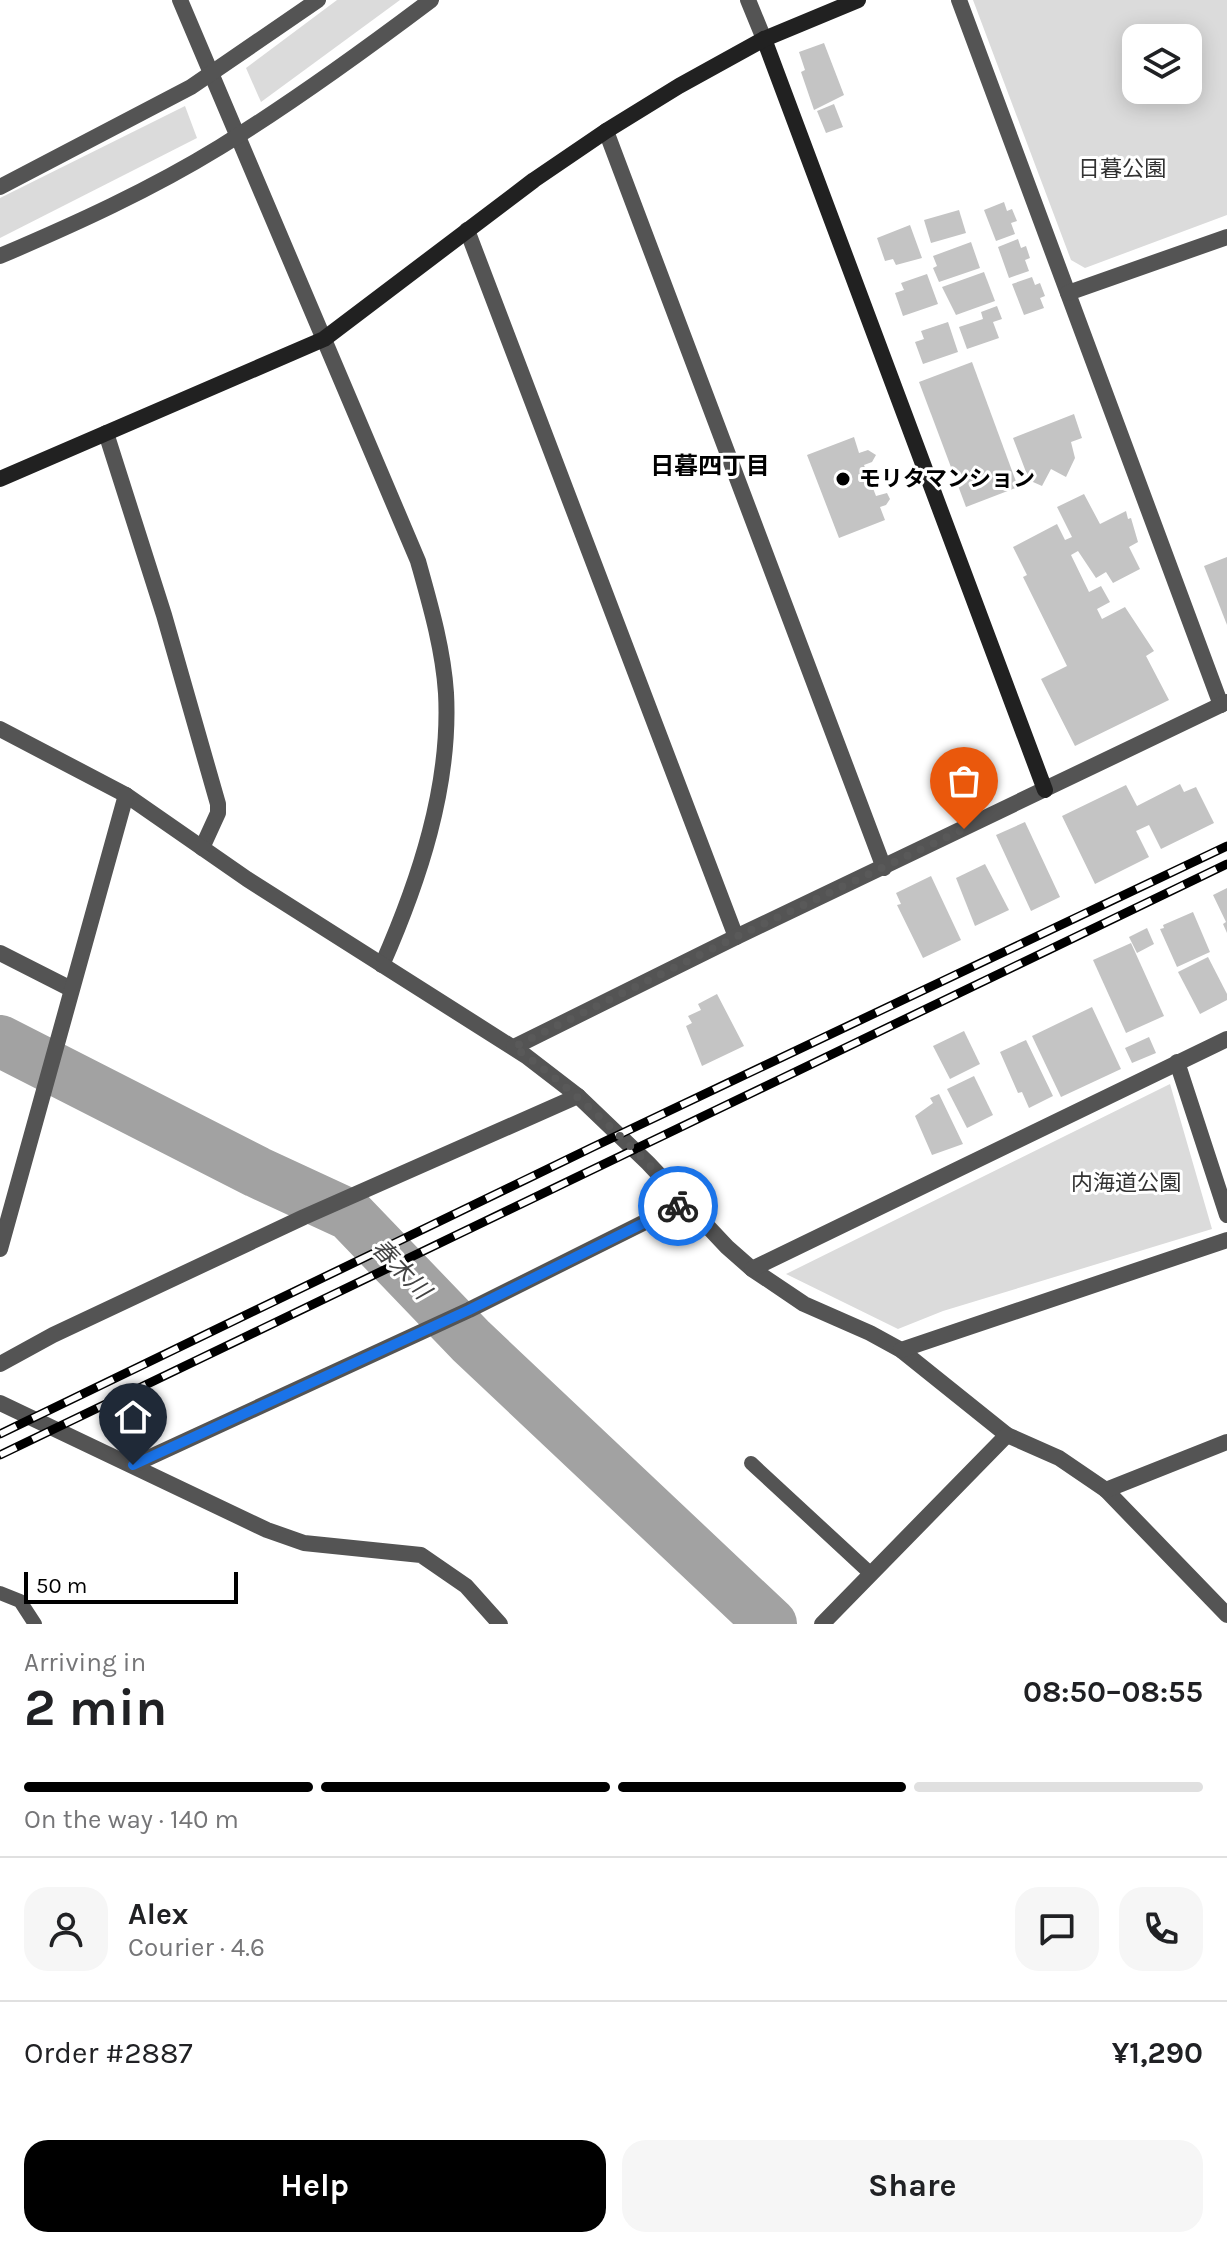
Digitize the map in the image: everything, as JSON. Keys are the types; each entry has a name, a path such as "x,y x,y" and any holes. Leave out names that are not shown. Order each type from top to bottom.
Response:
{"street":[{"path":"180,0 418,561 436,625 446,693 444,761 434,813 401,922 382,965"},
{"path":"0,187 179,93 318,0"},
{"path":"0,256 121,201 238,135 317,85 431,0"},
{"path":"748,0 1045,790"},
{"path":"0,479 324,339 534,180 606,131 764,39 858,0"},
{"path":"514,1047 736,937 1224,704 959,0"},
{"path":"606,131 884,868"},
{"path":"467,230 736,937"},
{"path":"1068,293 1227,237"},
{"path":"106,433 164,615 218,804 218,813 202,848"},
{"path":"0,729 126,795 382,965 514,1047 578,1096 752,1269 804,1304 901,1350 1007,1435 1059,1458 1106,1490 1227,1615"},
{"path":"0,1249 126,795"},
{"path":"0,953 71,989"},
{"path":"752,1269 1227,1039"},
{"path":"1177,1062 1227,1215"},
{"path":"0,1364 53,1335 304,1217 578,1096"},
{"path":"133,1465 469,1310 685,1202"},
{"path":"901,1350 1227,1240"},
{"path":"0,1403 267,1530 304,1543 421,1555 466,1586 500,1624"},
{"path":"830,1621 871,1574 1007,1435"},
{"path":"1106,1490 1227,1442"}],"lane":[{"path":"751,1463 871,1574"},
{"path":"0,1593 20,1601 35,1624"}],"green space":[{"path":"337,0 400,0 261,102 246,68"},
{"name":"日暮公園","path":"973,0 1227,0 1227,215 1085,268 1071,260"},
{"path":"185,106 197,138 0,238 0,198"},
{"name":"内海道公園","path":"1170,1084 1212,1229 943,1311 898,1329 786,1274"}],"building":[{"path":"824,43 844,95 814,110 801,72 805,70 799,52"},
{"path":"834,104 843,127 826,133 817,111"},
{"path":"1004,202 1007,211 1012,209 1017,221 1011,223 1015,234 996,241 984,210"},
{"path":"959,210 966,233 931,243 924,220"},
{"path":"910,225 922,258 896,265 893,259 885,261 877,238"},
{"path":"1018,239 1021,248 1026,246 1030,258 1025,260 1029,271 1009,278 998,247"},
{"path":"971,242 980,268 939,282 933,268 937,266 933,256"},
{"path":"984,272 995,301 956,315 942,287"},
{"path":"927,274 938,304 903,316 895,293 904,290 901,283"},
{"path":"1032,277 1035,285 1040,283 1045,296 1040,298 1044,308 1024,315 1012,284"},
{"path":"997,306 1002,319 993,322 999,338 967,349 959,327 983,319 981,312"},
{"path":"948,322 958,352 923,364 915,342 924,339 921,331"},
{"path":"972,362 1018,487 966,507 919,382"},
{"path":"1074,414 1082,438 1071,442 1075,458 1066,477 1051,469 1042,486 1024,478 1023,473 1026,472 1013,438"},
{"name":"モリタマンション","path":"854,437 859,453 868,450 876,455 872,462 864,465 876,496 887,493 890,499 880,507 885,520 839,538 807,455"},
{"path":"1084,494 1100,524 1126,511 1138,542 1129,547 1140,569 1113,583 1106,572 1096,578 1078,551 1071,555 1089,592 1101,586 1110,602 1097,609 1102,619 1125,607 1154,651 1146,656 1169,700 1075,746 1041,679 1067,666 1023,577 1027,575 1013,547 1057,524 1065,540 1072,537 1057,507"},
{"path":"1227,557 1227,625 1204,566"},
{"path":"1180,784 1184,792 1196,787 1214,823 1161,849 1149,825 1136,831 1149,857 1095,884 1062,816 1126,785 1137,806"},
{"path":"1025,822 1060,897 1031,911 996,835"},
{"path":"985,864 1009,910 975,926 956,878"},
{"path":"931,876 961,940 923,958 897,905 901,904 896,893"},
{"path":"1227,888 1227,933 1223,924 1226,922 1213,895"},
{"path":"1193,912 1210,952 1177,967 1160,929"},
{"path":"1147,928 1154,944 1137,953 1129,937"},
{"path":"1131,943 1164,1016 1126,1033 1093,960"},
{"path":"1208,957 1227,994 1227,1000 1200,1014 1178,972"},
{"path":"717,994 744,1046 702,1066 686,1026 692,1023 688,1016 701,1010 698,1004"},
{"path":"1092,1007 1121,1069 1061,1097 1032,1036"},
{"path":"964,1031 980,1064 950,1079 933,1046"},
{"path":"1149,1037 1156,1053 1132,1063 1125,1048"},
{"path":"1026,1040 1053,1096 1029,1108 1022,1092 1018,1093 1000,1052"},
{"path":"974,1076 993,1115 967,1128 947,1089"},
{"path":"939,1094 963,1144 932,1155 915,1116 933,1103 930,1098"}],"waterway":[{"name":"春木川","path":"0,1041 257,1172 350,1215 471,1341 771,1624"}],"railway":[{"path":"0,1434 593,1147 1227,846"},
{"path":"0,1455 1227,864"}],"way so far":[{"path":"678,1206 685,1202 596,1112 514,1047 964,829"}],"place":[{"name":"モリタマンション","path":"843,479"}],"district":[{"name":"日暮四丁目","path":"710,466"}],"route":[{"path":"133,1465 469,1310 678,1206"}]}
